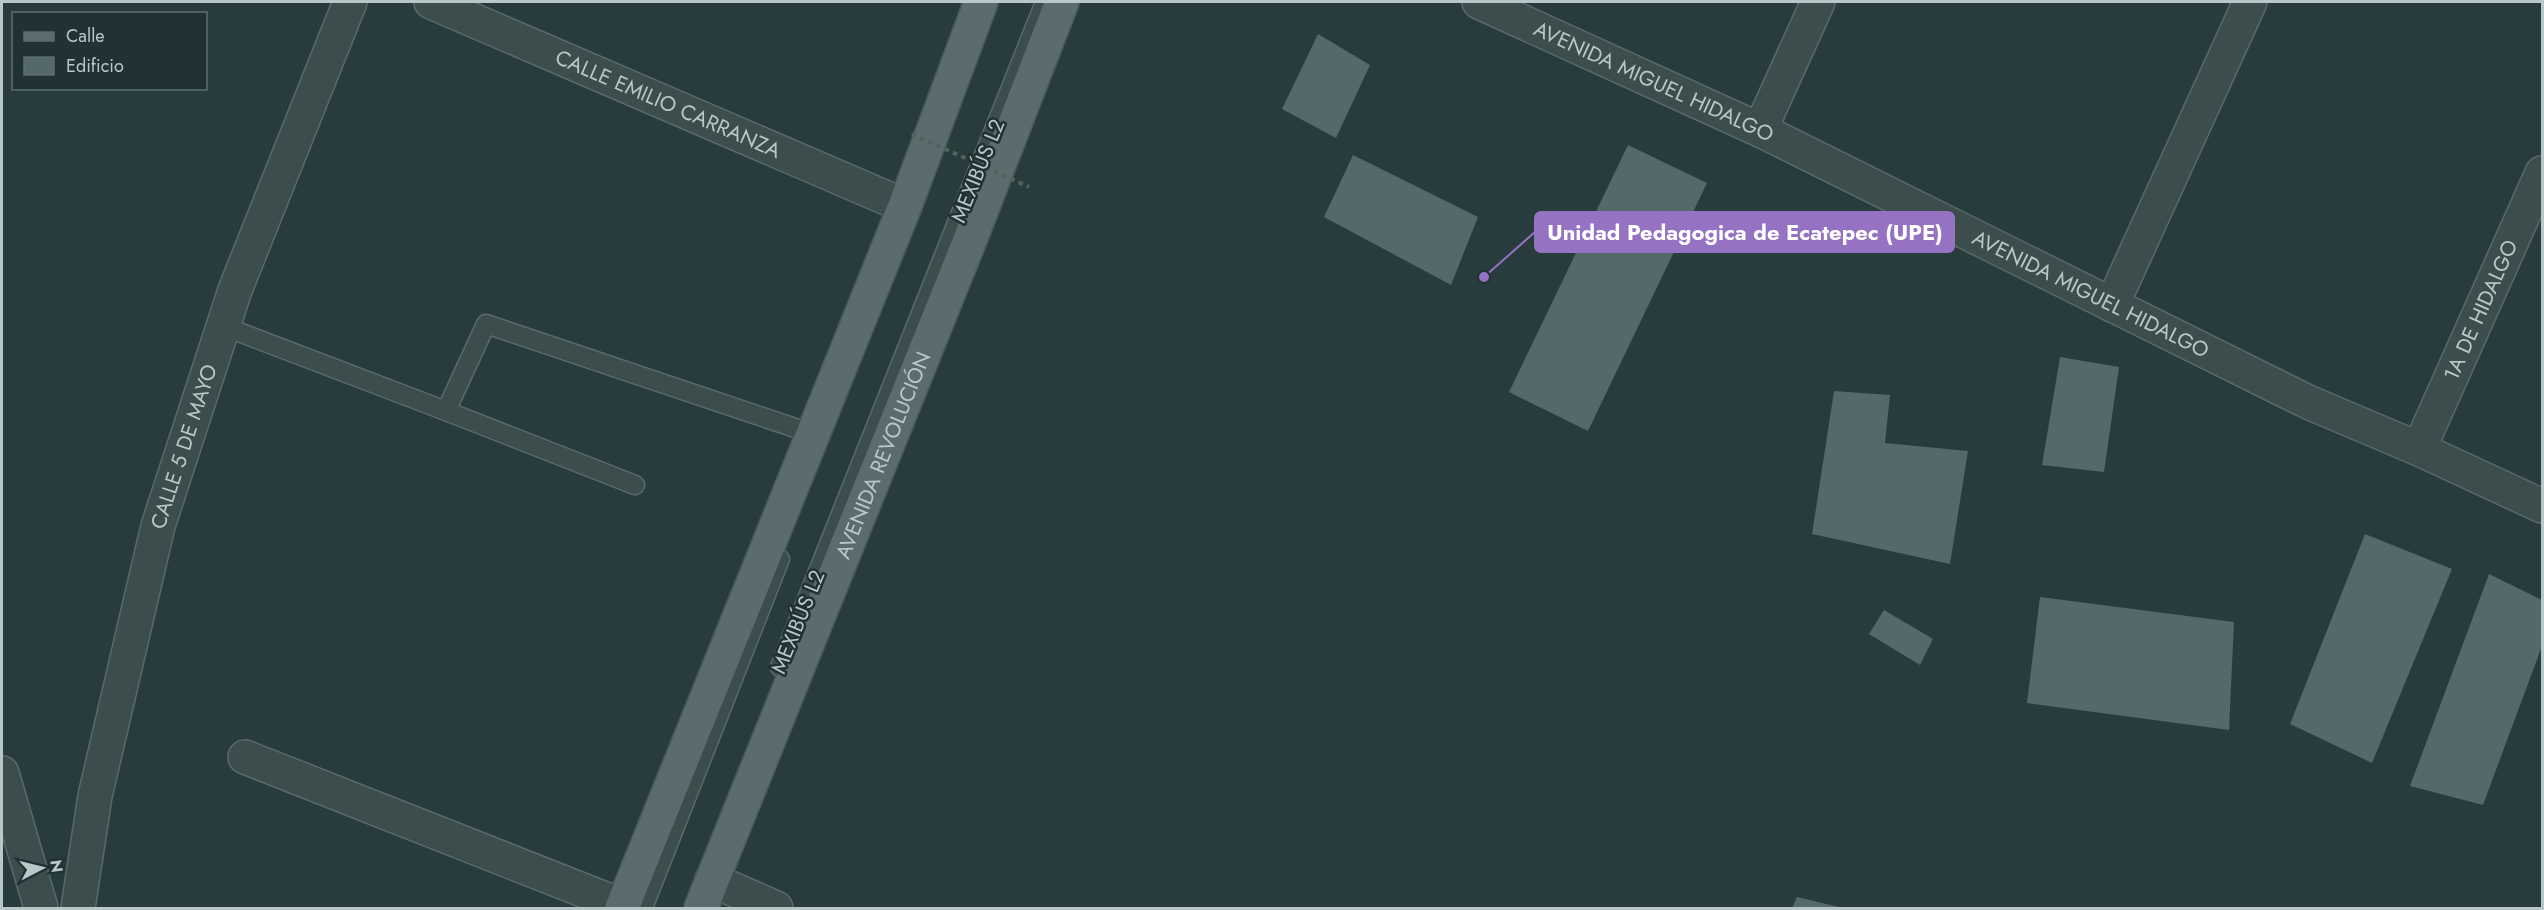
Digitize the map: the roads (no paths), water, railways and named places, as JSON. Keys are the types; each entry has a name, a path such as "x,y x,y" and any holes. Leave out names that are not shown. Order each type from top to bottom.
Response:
{"main road":[{"path":"630,908 813,434 905,206 981,2"},
{"name":"AVENIDA REVOLUCIÓN","path":"706,894 970,240 1062,2"}],"street":[{"name":"CALLE 5 DE MAYO","path":"78,909 94,796 158,526 235,290 350,2"},
{"name":"CALLE EMILIO CARRANZA","path":"431,2 905,206"},
{"name":"AVENIDA MIGUEL HIDALGO","path":"1479,2 1760,130 2308,402 2419,449 2542,506"},
{"path":"1760,130 1818,2"},
{"path":"2112,305 2250,2"},
{"name":"1A DE HIDALGO","path":"2419,449 2542,173"},
{"path":"245,757 630,908"},
{"path":"2,773 41,909"},
{"path":"706,894 776,909"}],"lane":[{"name":"MEXIBÚS L2","path":"630,908 999,2"},
{"name":"MEXIBÚS L2","path":"684,909 1045,2"},
{"path":"446,411 486,324 813,434"},
{"path":"223,326 635,485"}],"place":[{"name":"Unidad Pedagogica de Ecatepec (UPE)","path":"1484,277"}]}
